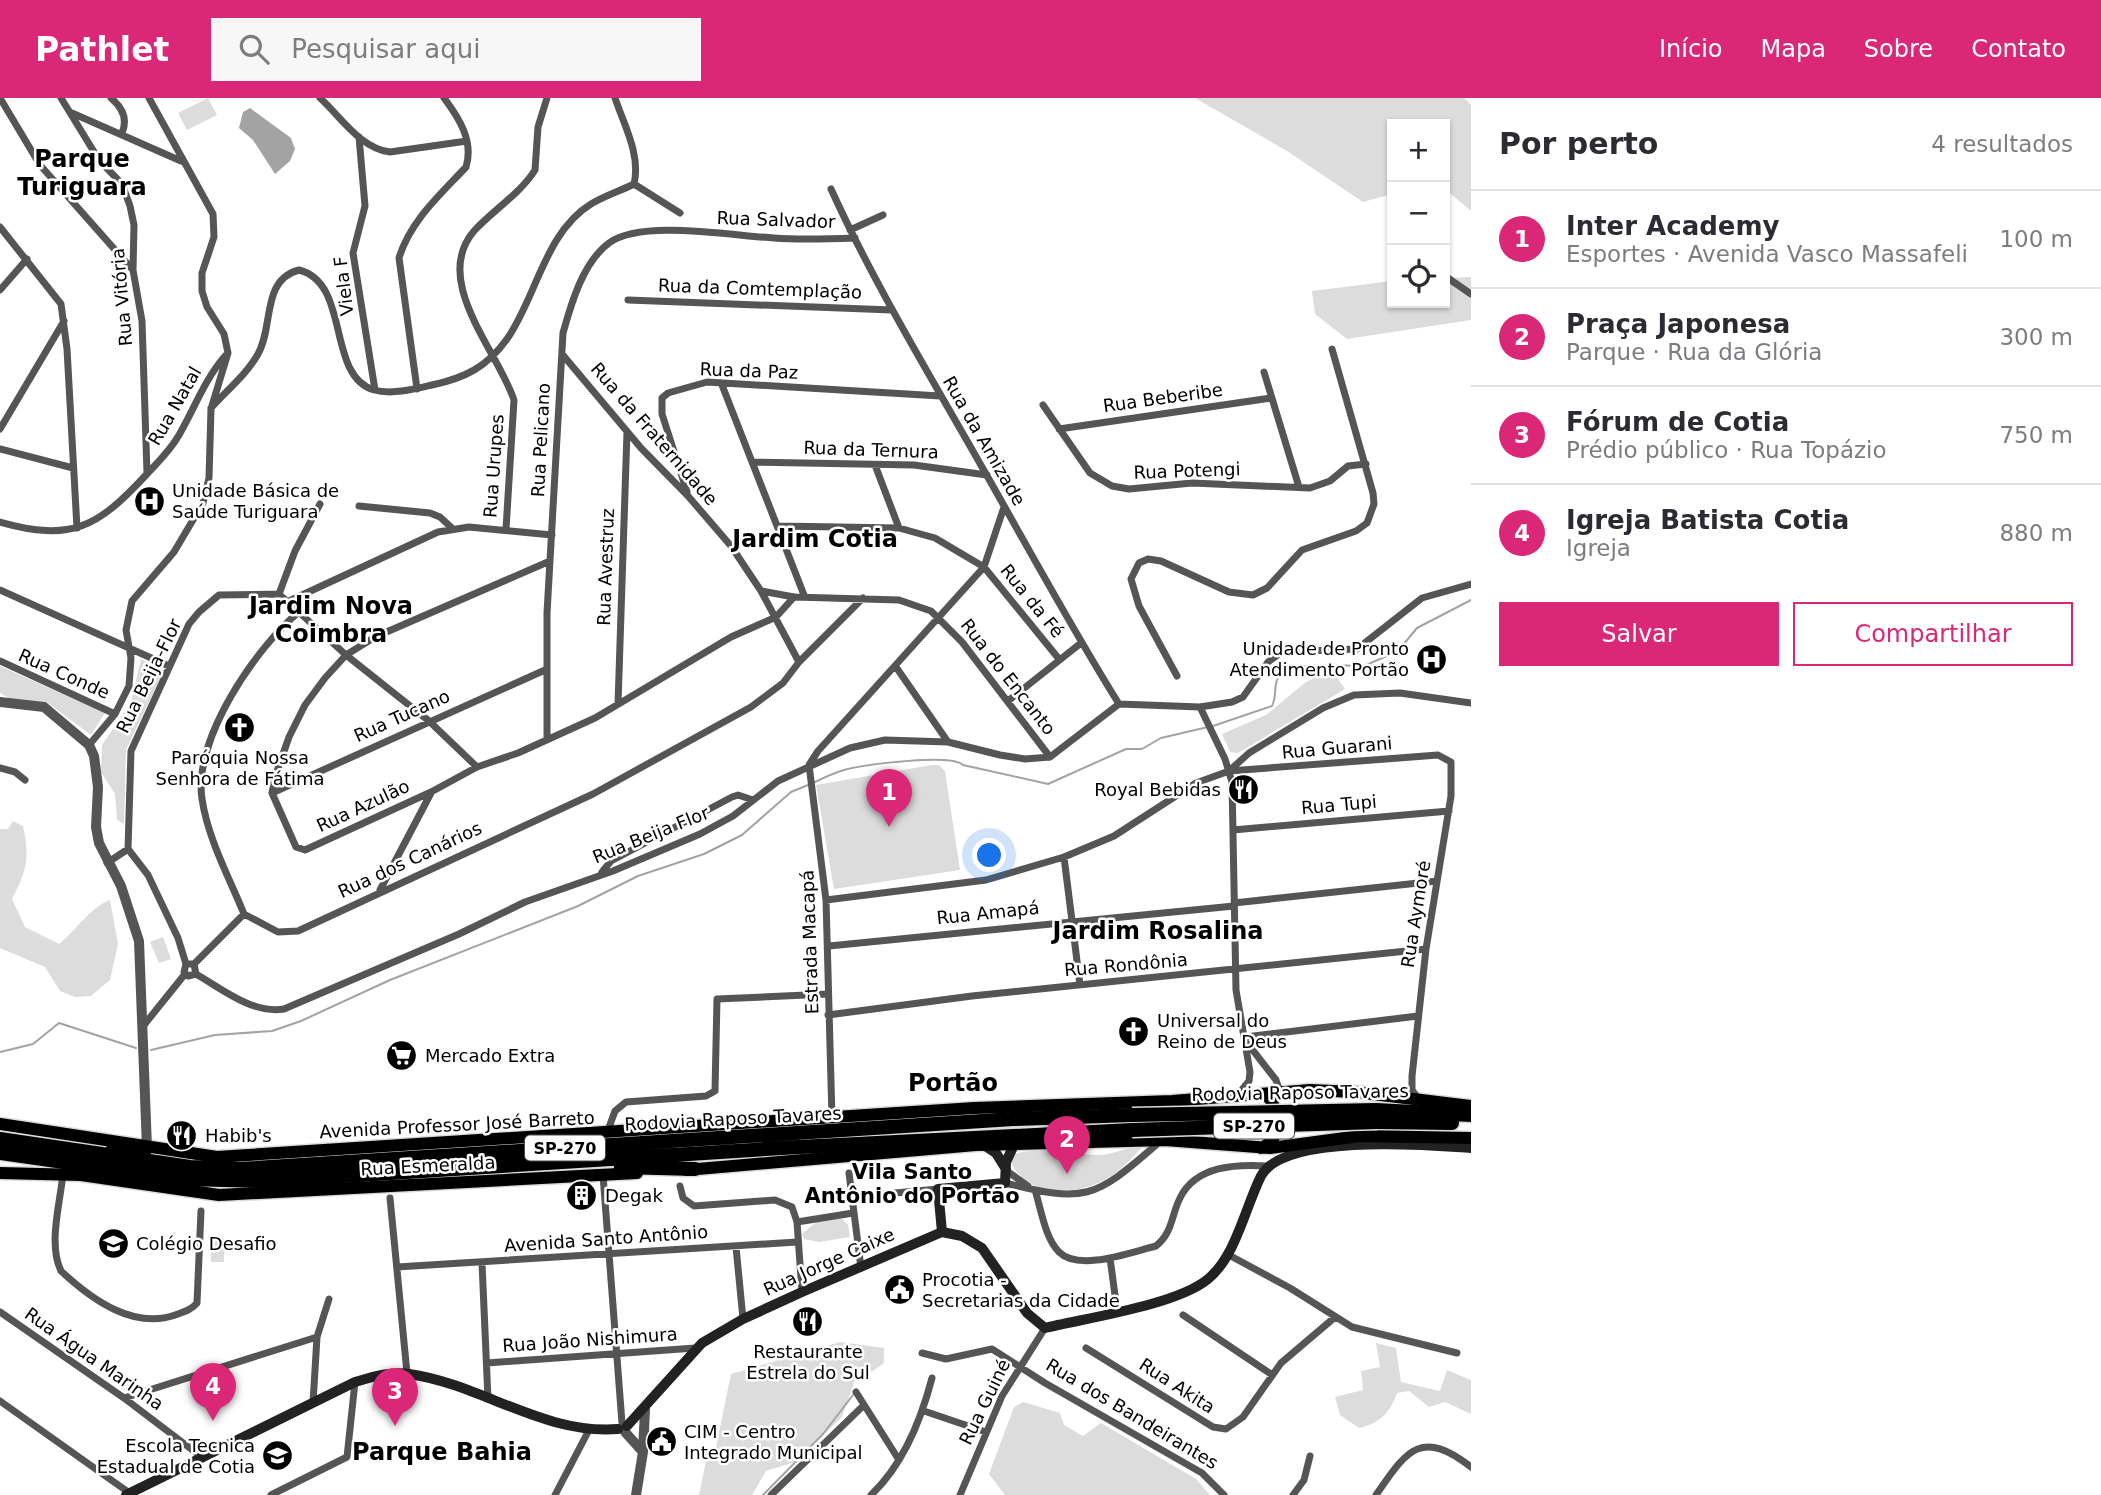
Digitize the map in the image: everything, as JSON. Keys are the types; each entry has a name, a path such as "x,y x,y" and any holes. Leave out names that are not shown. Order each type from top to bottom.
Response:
{"highway":[{"name":"Avenida Professor José Barreto","path":"0,1124 147,1148 237,1156 1007,1106 1236,1097 1294,1091 1328,1090 1471,1106"},
{"path":"1283,1107 1294,1091"},
{"path":"1280,1092 1285,1132 1292,1146"},
{"path":"1261,1148 1273,1142 1277,1133 1273,1104 1266,1094"},
{"name":"Rodovia Raposo Tavares","path":"0,1153 209,1182 265,1181 1132,1123 1471,1115"},
{"name":"Rodovia Raposo Tavares","path":"1376,1116 1471,1124"},
{"name":"Rodovia Raposo Tavares","path":"0,1137 190,1167 240,1169 1013,1119 1132,1123"},
{"path":"984,1145 1160,1142 1261,1148 1386,1135 1471,1138"},
{"path":"0,1137 111,1149 147,1148"},
{"name":"Rua Esmeralda","path":"0,1173 63,1174 203,1195 603,1175 984,1145"},
{"path":"561,1163 695,1169"}],"main road":[{"path":"984,1145 996,1153 1006,1177"},
{"path":"1006,1177 938,1189 942,1232 962,1236 982,1248 1027,1313 1045,1328 1190,1290 1215,1273 1227,1254 1268,1166 1292,1155 1329,1147 1408,1145 1471,1148"},
{"path":"1006,1177 1006,1162 1014,1146"},
{"name":"Rua Jorge Caixe","path":"623,1428 645,1409 695,1348 743,1319 942,1232"},
{"path":"130,1494 355,1382 383,1375 407,1373 536,1416 589,1430 623,1428"}],"street":[{"path":"0,98 40,165 133,270"},
{"name":"Rua Vitória","path":"61,98 99,160 122,184 130,206 134,225 133,270 142,321 147,473"},
{"path":"111,98 125,115 122,133"},
{"path":"89,745 115,714 129,687 131,657 128,648 127,615 132,601 174,552 203,503 209,478 211,408 228,353 224,334 207,307 202,291 202,273 216,225 213,214 149,98"},
{"path":"320,98 359,137 380,151 390,152 467,141"},
{"path":"417,389 400,258 404,240 414,224 466,167 467,141 463,126 444,98"},
{"name":"Rua Urupes","path":"506,529 514,400 495,356 468,307 460,279 459,262 464,246 474,232 535,170 538,127 547,98"},
{"path":"615,98 638,169 634,184"},
{"path":"72,113 182,162"},
{"name":"Viela F","path":"359,137 365,205 353,253 375,390"},
{"path":"211,408 257,357 265,337 274,292 288,273 299,270 319,280 331,306 351,368 361,382 375,390 417,389 454,380 486,364 510,335 551,252 576,216 591,204 634,184"},
{"path":"634,184 680,213"},
{"name":"Rua da Amizade","path":"831,189 892,310 940,396 1081,643 1119,704"},
{"path":"850,230 883,215"},
{"path":"0,227 57,298 64,321 77,528 47,532 0,522"},
{"name":"Rua Salvador","path":"695,231 791,239 855,238"},
{"name":"Rua Pelicano","path":"547,739 545,670 563,333 576,295 601,251 610,242 635,233 695,231"},
{"path":"0,290 27,259"},
{"path":"1450,279 1471,294"},
{"path":"1450,283 1462,287"},
{"name":"Rua da Comtemplação","path":"628,300 892,310"},
{"path":"0,429 64,321"},
{"path":"1177,676 1139,606 1131,579 1139,563 1148,559 1161,561 1229,592 1253,595 1267,588 1302,550 1356,531 1367,523 1374,504 1366,464 1332,349"},
{"name":"Rua Natal","path":"77,528 92,523 112,508 167,455 211,376 228,353"},
{"name":"Rua da Fraternidade","path":"562,354 641,448 688,496 731,546 761,591 799,662"},
{"path":"1265,372 1299,487"},
{"name":"Rua da Paz","path":"688,496 662,414 663,398 668,393 698,383 940,396"},
{"path":"722,385 804,595"},
{"name":"Rua Beberibe","path":"1059,429 1271,398"},
{"name":"Rua Potengi","path":"1043,405 1090,473 1112,486 1129,489 1192,483 1299,487 1322,485 1348,466 1366,464"},
{"name":"Rua Avestruz","path":"618,704 625,455 628,432"},
{"path":"625,455 635,447 641,448"},
{"path":"0,449 73,468"},
{"name":"Rua da Ternura","path":"753,461 914,465 987,475"},
{"path":"876,465 899,528"},
{"path":"320,504 295,551 279,594 346,654 429,721 477,766"},
{"path":"359,506 430,513 440,517 453,529"},
{"name":"Rua Beija Flor","path":"196,974 246,1002 267,1010 284,1009 459,934 526,902 700,834 778,781 809,765 818,751 984,567 1004,507"},
{"name":"Rua da Fé","path":"778,526 899,528 935,538 984,567 1059,659"},
{"path":"289,601 420,538 453,529 506,529 552,535"},
{"path":"272,793 284,749 305,705 346,654 375,637 550,561"},
{"path":"809,765 850,748 885,740 948,742 1013,757 1050,757 1119,704 1220,706 1243,697 1268,662 1282,652 1357,649 1422,598 1471,584"},
{"path":"0,590 170,666"},
{"path":"761,591 794,597 804,595 863,598 915,604 940,618"},
{"name":"Rua Beija-Flor","path":"128,849 131,751 189,624 210,600 232,593 279,594"},
{"name":"Rua Azulão","path":"272,793 296,847 305,850 431,793 477,766 547,739 618,704 730,637 776,617 794,597"},
{"name":"Rua dos Canários","path":"244,914 278,932 298,931 380,890 566,807 651,764 767,696 863,598"},
{"path":"144,1025 190,964 244,914 206,822 201,773 204,758 226,708 252,664 278,629 300,611"},
{"name":"Rua do Encanto","path":"940,618 1050,757"},
{"path":"1008,701 1081,643"},
{"name":"Rua Conde","path":"0,661 115,714"},
{"path":"896,667 948,742"},
{"name":"Rua Tucano","path":"272,793 545,670"},
{"path":"826,900 986,880 1064,857 1114,836 1196,783 1229,771 1249,754 1323,708 1354,695 1400,693 1471,703"},
{"path":"0,702 44,707 89,745 96,766 96,827 107,863 121,886 139,941 147,1148"},
{"path":"1200,707 1229,771 1236,971 1249,1081 1236,1097"},
{"name":"Rua Guarani","path":"1229,771 1438,755 1448,758"},
{"name":"Rua Aymoré","path":"1412,1076 1426,949 1449,811 1453,767 1448,758"},
{"name":"Estrada Macapá","path":"809,765 829,946 828,1015 832,1119"},
{"path":"0,768 15,772 24,780"},
{"path":"380,890 431,793"},
{"path":"603,872 611,861 690,822 727,799 738,795 753,800"},
{"name":"Rua Tupi","path":"1233,830 1449,811"},
{"path":"107,863 128,849 148,875 196,974 185,974"},
{"path":"1064,857 1080,985"},
{"name":"Rua Amapá","path":"829,946 1437,881"},
{"name":"Rua Rondônia","path":"828,1015 1080,985 1236,971 1426,949"},
{"path":"606,1133 611,1117 620,1106 636,1100 712,1094 717,1083 717,999 828,994"},
{"path":"1246,1040 1418,1016"},
{"path":"1246,1040 1276,1080 1280,1092"},
{"path":"1396,1096 1407,1088 1412,1076"},
{"path":"1412,1076 1412,1090 1422,1101"},
{"path":"1006,1177 1035,1190 1059,1196 1088,1194 1117,1179 1160,1142"},
{"path":"1035,1190 1051,1240 1059,1252 1078,1262 1110,1258 1156,1246 1165,1238 1180,1198 1206,1173 1244,1165 1268,1166"},
{"path":"849,1173 861,1268"},
{"path":"63,1174 55,1259 70,1280 121,1314 134,1319 152,1320 194,1307 198,1297 201,1210"},
{"path":"603,1175 623,1428 643,1452"},
{"path":"680,1186 683,1198 694,1206 775,1200 792,1207 797,1222 802,1292"},
{"path":"852,1197 938,1189"},
{"path":"390,1198 407,1373"},
{"path":"797,1222 853,1213"},
{"name":"Avenida Santo Antônio","path":"397,1267 797,1242"},
{"path":"736,1247 743,1319"},
{"path":"1227,1254 1290,1288 1335,1318 1366,1332 1457,1353"},
{"path":"1110,1258 1117,1310"},
{"path":"482,1263 488,1399"},
{"path":"313,1403 317,1337 328,1298"},
{"name":"Rua Água Marinha","path":"0,1312 124,1398 203,1458"},
{"path":"1183,1315 1271,1374"},
{"name":"Rua Akita","path":"1086,1348 1213,1427 1226,1429 1243,1417 1271,1374 1335,1318"},
{"name":"Rua Guiné","path":"960,1495 986,1432 1018,1367 1045,1328"},
{"path":"124,1398 317,1337"},
{"name":"Rua João Nishimura","path":"487,1363 695,1348"},
{"name":"Rua dos Bandeirantes","path":"922,1353 946,1359 990,1349 1202,1473 1224,1495"},
{"path":"871,1495 899,1460 924,1411 932,1378"},
{"path":"271,1495 347,1457 355,1382"},
{"path":"856,1392 899,1460"},
{"path":"0,1401 130,1494"},
{"path":"771,1495 863,1406"},
{"path":"636,1495 643,1452 645,1409"},
{"path":"924,1411 986,1432"},
{"path":"555,1495 589,1430"},
{"path":"1376,1495 1402,1458 1420,1446 1440,1448 1471,1467"},
{"path":"1293,1495 1304,1480 1310,1456"}],"shaded area":[{"path":"208,98 217,115 187,130 178,113"},
{"path":"1195,98 1464,98 1471,105 1471,211 1450,193 1450,119 1387,119 1387,195 1363,202 1287,151"},
{"path":"250,108 291,138 295,149 290,161 275,174 253,140 239,128 243,112"},
{"path":"1471,277 1471,320 1347,339 1315,314 1312,291 1387,282 1387,308 1450,308 1450,278"},
{"path":"141,659 164,670 126,750 124,824 117,820 115,794 101,772 102,745 131,702"},
{"path":"0,666 105,713 91,735 48,703 9,698 0,693"},
{"path":"1324,674 1336,676 1345,689 1238,753 1230,752 1222,734 1266,715 1306,682"},
{"path":"939,765 945,771 960,870 834,889 816,785"},
{"path":"13,821 23,826 27,855 24,872 12,899 25,927 59,944 89,914 110,900 118,944 110,980 91,996 75,997 60,991 45,967 0,948 0,829 8,829"},
{"path":"163,937 171,959 159,963 150,942"},
{"path":"1145,1144 1108,1178 1083,1188 1069,1190 1041,1188 1028,1182 1018,1174 1011,1162 1013,1155 1022,1152 1054,1151 1102,1155"},
{"path":"820,1219 842,1219 848,1225 850,1237 819,1242 804,1239 802,1234"},
{"path":"211,1238 224,1238 224,1262 211,1262"},
{"path":"840,1342 884,1348 884,1363 873,1371 857,1374 842,1417 795,1462 766,1471 752,1495 699,1495 707,1456 716,1447 731,1374"},
{"path":"1376,1343 1396,1348 1401,1382 1440,1391 1447,1370 1471,1380 1471,1414 1445,1402 1429,1407 1409,1391 1397,1393 1383,1416 1366,1426 1359,1428 1340,1415 1335,1397 1363,1390 1361,1371 1380,1367"},
{"path":"1023,1402 1060,1413 1064,1425 1083,1436 1101,1423 1196,1479 1210,1495 1005,1495 989,1474 1014,1407"}],"waterway":[{"path":"1213,726 1272,706 1280,673 1294,667 1364,666 1398,651 1417,628 1471,600"},
{"path":"813,783 854,768 906,761 942,760 1048,784 1126,749 1142,749 1161,738 1208,727"},
{"path":"151,1050 215,1035 272,1031 301,1021 390,980 578,906 638,876 704,854 742,835 791,792 808,785"},
{"path":"0,1052 33,1044 59,1023 136,1048"},
{"path":"763,1495 823,1434 853,1395"}],"place":[{"name":"Unidade Básica de Saúde Turiguara","path":"149,501"},
{"name":"Unidade de Pronto Atendimento Portão","path":"1432,659"},
{"name":"Paróquia Nossa Senhora de Fátima","path":"240,727"},
{"name":"Royal Bebidas","path":"1244,790"},
{"name":"Inter Academy","path":"889,827"},
{"name":"Universal do Reino de Deus","path":"1134,1031"},
{"name":"Mercado Extra","path":"402,1056"},
{"name":"Habib's","path":"182,1136"},
{"name":"Praça Japonesa","path":"1067,1174"},
{"name":"Degak","path":"582,1196"},
{"name":"Colégio Desafio","path":"113,1244"},
{"name":"Procotia - Secretarias da Cidade","path":"899,1290"},
{"name":"Restaurante Estrela do Sul","path":"808,1322"},
{"name":"Igreja Batista Cotia","path":"213,1421"},
{"name":"Fórum de Cotia","path":"395,1426"},
{"name":"CIM - Centro Integrado Municipal","path":"661,1442"},
{"name":"Escola Tecnica Estadual de Cotia","path":"278,1456"}],"district":[{"name":"Parque Turiguara","path":"82,173"},
{"name":"Jardim Cotia","path":"815,539"},
{"name":"Jardim Nova Coimbra","path":"331,620"},
{"name":"Jardim Rosalina","path":"1158,931"},
{"name":"Portão","path":"953,1083"},
{"name":"Vila Santo Antônio do Portão","path":"912,1184"},
{"name":"Parque Bahia","path":"442,1452"}]}
